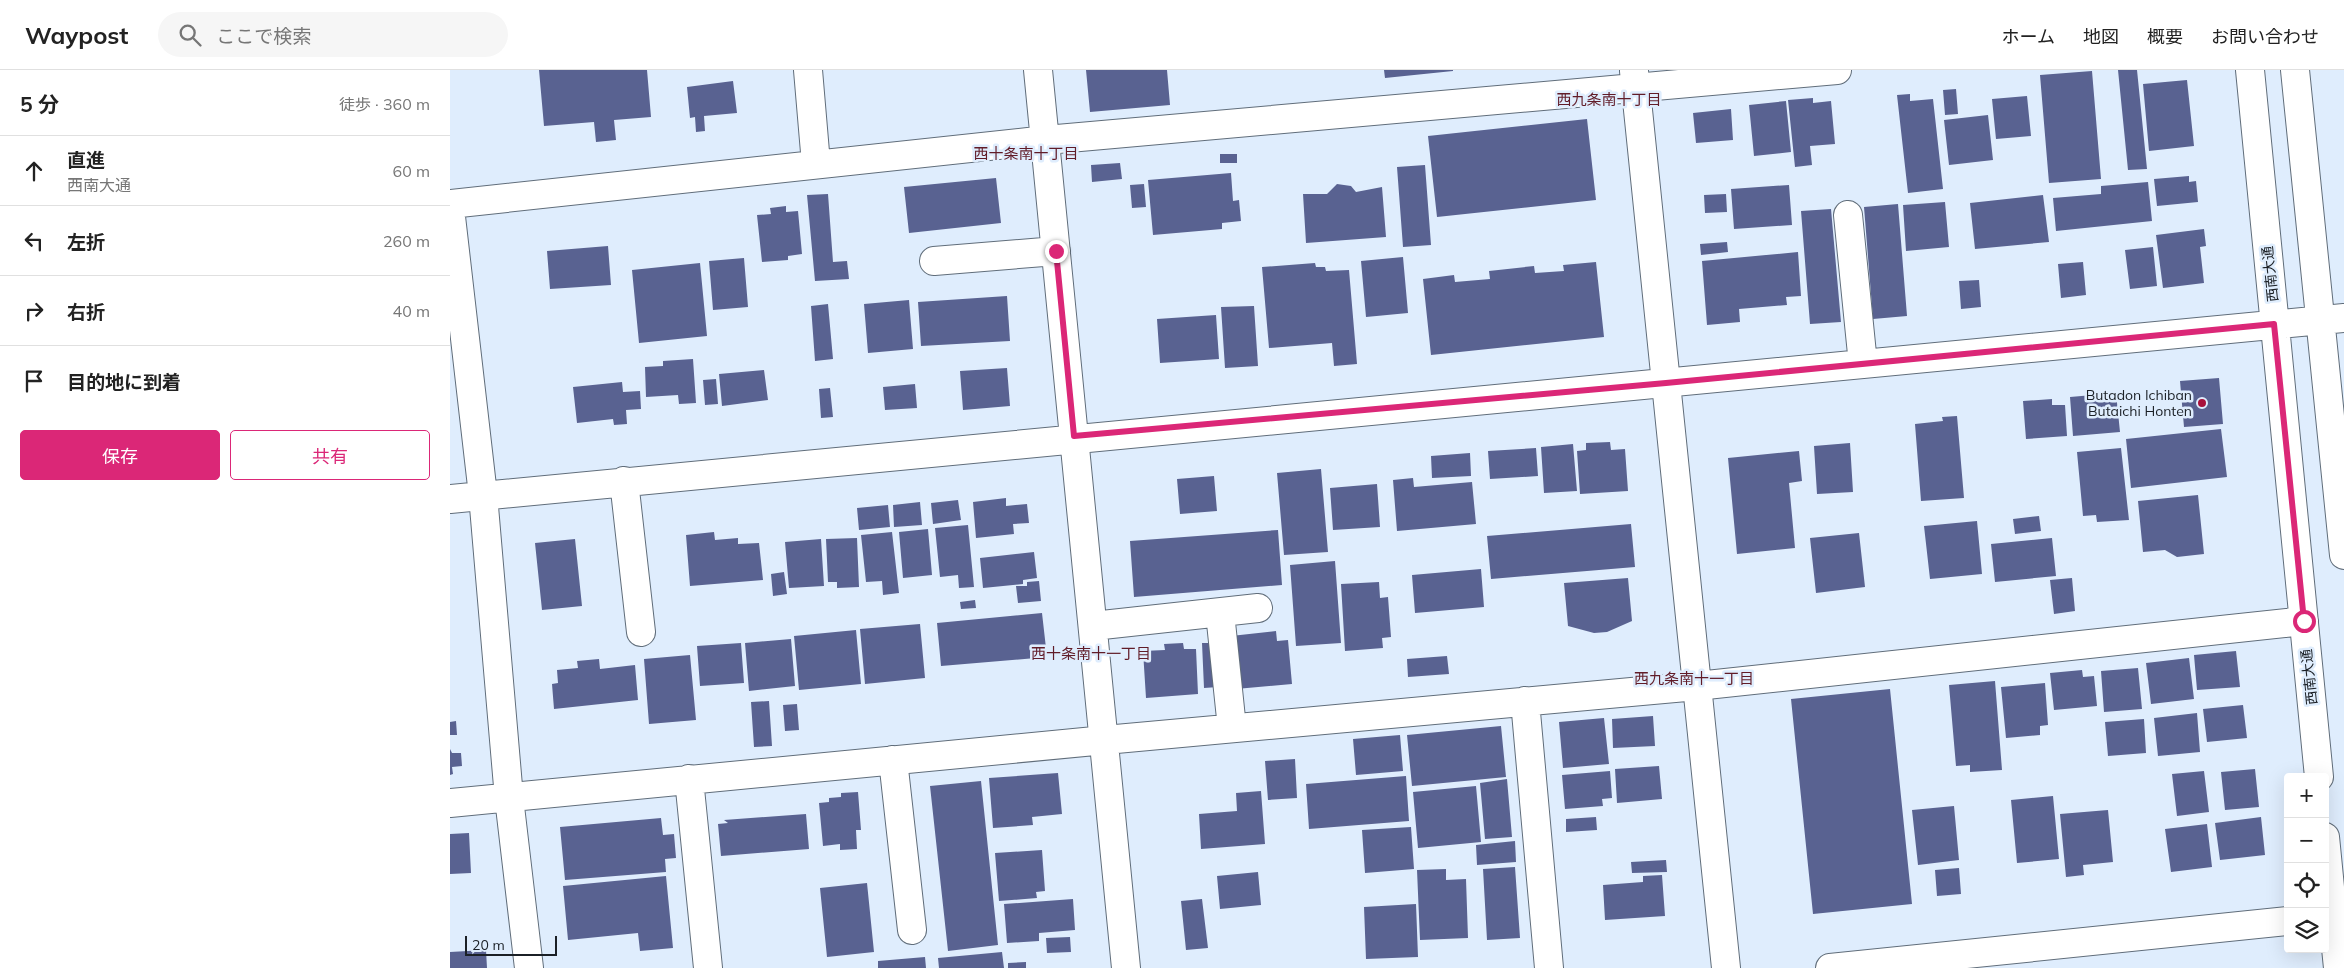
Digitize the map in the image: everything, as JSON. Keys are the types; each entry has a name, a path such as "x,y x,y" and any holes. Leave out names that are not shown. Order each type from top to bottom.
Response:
{"street":[{"path":"808,70 816,164"},
{"path":"1038,70 1126,968"},
{"path":"450,204 816,164 1635,80 1837,70"},
{"name":"西南大通","path":"2250,70 2319,773"},
{"path":"2295,70 2333,319 2344,555"},
{"path":"1635,80 1726,968"},
{"path":"450,208 483,495 509,798 529,968"},
{"path":"1848,215 1863,364"},
{"path":"934,261 1056,251"},
{"path":"450,499 1074,436 1666,383 2333,319"},
{"path":"624,481 641,632"},
{"path":"1093,626 1258,608"},
{"path":"1220,612 1232,728"},
{"path":"450,803 1104,740 1697,686 2304,621"},
{"path":"1525,701 1549,968"},
{"path":"893,760 912,930"},
{"path":"689,779 708,968"},
{"path":"2328,863 2338,968"},
{"path":"1830,968 2284,920"}],"building":[{"path":"539,70 647,70 651,117 614,120 616,140 596,142 594,122 544,126"},
{"path":"1086,70 1167,70 1170,105 1090,112"},
{"path":"1384,70 1453,70 1453,71 1385,78"},
{"path":"2118,70 2137,70 2147,169 2128,170"},
{"path":"2092,71 2101,179 2049,183 2040,75"},
{"path":"2187,80 2194,146 2149,151 2143,84"},
{"path":"733,81 737,113 704,116 705,131 696,132 695,117 690,118 687,87"},
{"path":"1956,89 1958,114 1945,115 1943,90"},
{"path":"1910,94 1910,101 1933,99 1943,189 1908,193 1897,95"},
{"path":"2027,96 2031,136 1996,139 1992,99"},
{"path":"1813,98 1813,103 1831,101 1835,144 1810,146 1812,165 1795,167 1788,100"},
{"path":"1786,101 1791,152 1754,156 1749,105"},
{"path":"1731,109 1733,140 1696,143 1693,113"},
{"path":"1988,115 1993,160 1949,165 1944,120"},
{"path":"1587,119 1596,200 1437,217 1428,136"},
{"path":"1220,154 1237,154 1237,163 1220,163"},
{"path":"1120,163 1122,179 1092,182 1091,165"},
{"path":"1425,165 1431,245 1403,247 1397,167"},
{"path":"1231,173 1233,201 1239,200 1241,221 1222,223 1222,229 1153,235 1148,180"},
{"path":"2189,176 2189,182 2196,181 2198,202 2157,206 2154,179"},
{"path":"996,178 1001,223 909,233 904,187"},
{"path":"2148,182 2152,221 2056,231 2053,198 2101,194 2101,186"},
{"path":"1144,184 1146,207 1132,208 1130,185"},
{"path":"1337,184 1351,186 1356,192 1382,187 1386,237 1306,243 1303,194 1327,194"},
{"path":"1789,185 1792,225 1734,229 1731,189"},
{"path":"828,194 833,262 847,261 849,279 815,281 807,195"},
{"path":"1726,194 1727,212 1705,213 1704,195"},
{"path":"2043,195 2049,242 1975,249 1970,203"},
{"path":"1945,202 1949,247 1906,251 1903,205"},
{"path":"1898,204 1907,316 1873,319 1864,207"},
{"path":"786,206 786,212 798,211 802,254 788,256 788,260 762,262 757,215 771,214 770,208"},
{"path":"1831,209 1841,322 1810,324 1801,211"},
{"path":"2204,229 2206,246 2200,247 2204,283 2163,288 2156,235"},
{"path":"1727,242 1728,252 1701,255 1700,244"},
{"path":"608,246 611,285 550,289 547,251"},
{"path":"2153,247 2157,286 2130,289 2125,250"},
{"path":"1798,252 1801,296 1786,297 1787,305 1739,309 1740,322 1707,325 1702,261"},
{"path":"1403,257 1408,313 1366,317 1361,261"},
{"path":"744,258 748,307 713,310 709,261"},
{"path":"1596,262 1604,337 1431,355 1423,279 1454,275 1455,282 1490,279 1489,271 1534,266 1535,273 1564,271 1563,265"},
{"path":"2083,262 2086,295 2061,298 2058,264"},
{"path":"700,263 707,336 639,343 632,270"},
{"path":"1315,263 1316,267 1325,267 1326,271 1349,270 1357,364 1334,366 1332,343 1269,348 1262,267"},
{"path":"1979,280 1981,307 1961,309 1959,281"},
{"path":"1007,296 1010,341 921,346 918,302"},
{"path":"909,300 913,349 868,353 864,304"},
{"path":"828,304 833,359 815,361 811,306"},
{"path":"1254,306 1258,366 1225,368 1221,307"},
{"path":"1216,315 1219,359 1160,363 1157,319"},
{"path":"693,359 696,403 679,404 678,395 646,397 645,367 663,366 663,361"},
{"path":"1007,368 1010,406 963,410 960,371"},
{"path":"764,370 768,400 722,406 719,374"},
{"name":"Butadon Ichiban Butaichi Honten","path":"2219,378 2223,424 2184,427 2180,381"},
{"path":"716,379 718,404 705,405 703,380"},
{"path":"622,382 623,392 640,391 641,409 626,410 627,424 614,425 613,419 577,423 573,387"},
{"path":"915,384 917,408 885,410 883,387"},
{"path":"830,388 833,417 821,418 819,389"},
{"path":"2116,393 2120,432 2073,436 2070,397"},
{"path":"2052,399 2052,405 2065,405 2067,436 2026,439 2023,401"},
{"path":"1957,416 1964,498 1921,501 1915,424 1943,421 1942,417"},
{"path":"2221,429 2227,477 2131,488 2126,439"},
{"path":"1610,442 1611,450 1625,449 1628,491 1580,494 1577,451 1586,450 1586,443"},
{"path":"1850,443 1853,492 1817,494 1814,446"},
{"path":"1573,444 1577,491 1544,493 1541,447"},
{"path":"1536,448 1538,476 1490,479 1488,451"},
{"path":"2121,448 2129,520 2097,522 2096,515 2083,516 2077,452"},
{"path":"1799,451 1802,481 1789,483 1795,548 1737,554 1728,458"},
{"path":"1470,453 1471,476 1432,478 1431,456"},
{"path":"1321,469 1328,552 1284,555 1277,473"},
{"path":"1214,476 1217,511 1180,514 1177,479"},
{"path":"1413,478 1414,487 1472,482 1476,524 1397,531 1393,480"},
{"path":"1377,484 1380,527 1333,530 1330,488"},
{"path":"2198,495 2204,554 2177,557 2165,550 2143,552 2138,501"},
{"path":"1006,498 1006,506 1027,504 1029,523 1013,524 1014,534 976,538 973,502"},
{"path":"958,500 961,520 933,524 931,503"},
{"path":"920,502 922,525 894,527 893,505"},
{"path":"888,505 890,527 859,530 857,508"},
{"path":"2039,516 2041,531 2015,534 2013,519"},
{"path":"1977,521 1982,574 1930,579 1924,526"},
{"path":"1631,524 1635,567 1491,579 1487,536"},
{"path":"968,525 974,587 959,588 958,575 940,577 935,528"},
{"path":"928,529 932,575 903,578 899,532"},
{"path":"1278,530 1282,585 1134,597 1130,541"},
{"path":"714,532 715,540 738,538 738,544 759,543 763,580 690,586 686,535"},
{"path":"892,532 899,593 883,595 882,581 866,582 861,535"},
{"path":"1859,533 1865,587 1816,593 1810,538"},
{"path":"857,538 859,587 837,588 837,582 828,582 826,539"},
{"path":"2052,538 2056,576 1995,582 1991,544"},
{"path":"575,539 582,606 542,610 535,543"},
{"path":"821,539 824,586 789,588 785,542"},
{"path":"1034,552 1037,578 1023,580 1023,584 983,588 980,558"},
{"path":"1335,561 1341,643 1296,646 1290,565"},
{"path":"1481,569 1484,607 1415,613 1412,575"},
{"path":"784,572 787,594 773,596 771,574"},
{"path":"1628,578 1632,621 1607,632 1594,633 1568,626 1564,583"},
{"path":"2072,578 2075,611 2054,614 2050,580"},
{"path":"1039,581 1041,601 1018,603 1016,586 1027,586 1027,582"},
{"path":"1379,582 1380,598 1388,597 1391,637 1382,638 1383,648 1345,651 1341,584"},
{"path":"975,600 976,608 961,609 960,602"},
{"path":"1042,613 1047,657 941,666 937,623"},
{"path":"920,624 925,678 865,684 860,629"},
{"path":"856,630 861,684 799,690 794,636"},
{"path":"1276,631 1277,641 1288,640 1292,684 1236,689 1231,636"},
{"path":"791,639 795,686 749,691 745,643"},
{"path":"741,643 744,683 700,686 697,646"},
{"path":"1183,643 1184,649 1196,649 1198,694 1146,698 1143,651 1165,650 1164,644"},
{"path":"1202,643 1216,643 1218,687 1204,688"},
{"path":"2236,651 2240,687 2197,690 2194,655"},
{"path":"690,655 696,720 649,724 644,659"},
{"path":"1447,656 1449,674 1408,677 1407,659"},
{"path":"2189,658 2194,699 2151,704 2146,663"},
{"path":"599,659 600,669 635,665 638,700 554,709 552,684 558,683 557,670 578,668 577,661"},
{"path":"2138,668 2142,709 2104,712 2101,671"},
{"path":"2082,670 2083,677 2094,676 2097,706 2054,710 2050,673"},
{"path":"1995,681 2002,770 1970,772 1970,765 1956,766 1949,685"},
{"path":"2045,683 2048,725 2040,726 2040,735 2006,738 2001,687"},
{"path":"1890,689 1912,904 1813,914 1791,699"},
{"path":"769,701 772,746 754,747 751,702"},
{"path":"797,704 799,730 785,731 783,705"},
{"path":"2243,705 2247,738 2207,742 2203,709"},
{"path":"2197,713 2200,752 2158,756 2154,718"},
{"path":"1653,716 1655,746 1613,748 1612,719"},
{"path":"1604,718 1609,764 1563,768 1559,722"},
{"path":"2144,719 2146,753 2108,756 2105,722"},
{"path":"456,721 457,735 450,735 450,722"},
{"path":"1501,726 1506,777 1412,786 1407,735"},
{"path":"1400,735 1403,771 1356,775 1353,739"},
{"path":"450,749 452,753 461,753 462,766 452,767 453,774 450,775"},
{"path":"1295,759 1297,798 1268,800 1265,761"},
{"path":"1659,766 1662,799 1617,803 1615,769"},
{"path":"2255,769 2259,807 2225,810 2221,772"},
{"path":"1610,771 1612,798 1602,799 1603,806 1565,809 1562,775"},
{"path":"2204,771 2209,812 2177,816 2172,774"},
{"path":"1058,773 1062,814 1032,817 1033,825 993,828 989,778"},
{"path":"1406,776 1409,821 1309,829 1306,784"},
{"path":"1507,779 1512,837 1485,839 1480,783"},
{"path":"981,781 998,945 948,951 930,786"},
{"path":"1476,786 1481,842 1418,848 1413,792"},
{"path":"1261,791 1265,844 1201,849 1199,814 1237,811 1236,793"},
{"path":"858,792 861,830 856,830 857,849 840,850 840,844 823,846 819,803 829,802 829,798 841,797 841,793"},
{"path":"2053,796 2059,859 2017,863 2011,800"},
{"path":"1954,806 1959,860 1918,865 1912,810"},
{"path":"2108,810 2113,862 2083,865 2084,875 2066,877 2060,814"},
{"path":"806,814 809,849 721,856 718,824 728,823 724,820"},
{"path":"1596,817 1597,830 1566,832 1566,819"},
{"path":"2261,817 2265,855 2220,860 2215,823"},
{"path":"661,818 663,835 674,834 676,858 665,859 666,872 565,880 560,827"},
{"path":"2207,824 2212,867 2171,872 2165,829"},
{"path":"1411,827 1414,869 1365,873 1362,830"},
{"path":"469,833 471,873 450,874 450,834"},
{"path":"1515,841 1516,862 1477,865 1476,845"},
{"path":"1042,850 1045,891 1036,892 1037,898 999,901 995,853"},
{"path":"1666,860 1667,872 1632,873 1631,862"},
{"path":"1515,867 1520,938 1487,940 1483,869"},
{"path":"1959,868 1961,894 1937,896 1935,870"},
{"path":"1446,869 1446,880 1466,879 1468,938 1420,940 1417,870"},
{"path":"1258,872 1261,905 1220,909 1217,876"},
{"path":"1662,875 1665,916 1605,920 1603,885 1643,882 1643,876"},
{"path":"666,876 673,948 640,951 638,933 568,940 563,886"},
{"path":"867,883 874,952 827,957 820,888"},
{"path":"1073,899 1075,930 1039,933 1039,941 1007,943 1004,904"},
{"path":"1202,899 1208,948 1186,950 1181,901"},
{"path":"1416,904 1418,957 1366,959 1364,907"},
{"path":"1070,937 1071,952 1047,953 1046,938"},
{"path":"486,950 487,968 450,968 450,952"},
{"path":"1002,952 1004,968 939,968 938,958"},
{"path":"925,957 926,968 878,968 878,961"},
{"path":"1026,962 1026,968 1008,968 1008,963"}],"place":[{"name":"Butadon Ichiban Butaichi Honten","path":"2202,403"}],"district":[{"name":"西九条南十丁目","path":"1609,99"},
{"name":"西十条南十丁目","path":"1026,153"},
{"name":"西十条南十一丁目","path":"1091,653"},
{"name":"西九条南十一丁目","path":"1694,678"}],"route":[{"path":"1056,251 1074,436 1666,383 2274,324 2304,621"}]}
